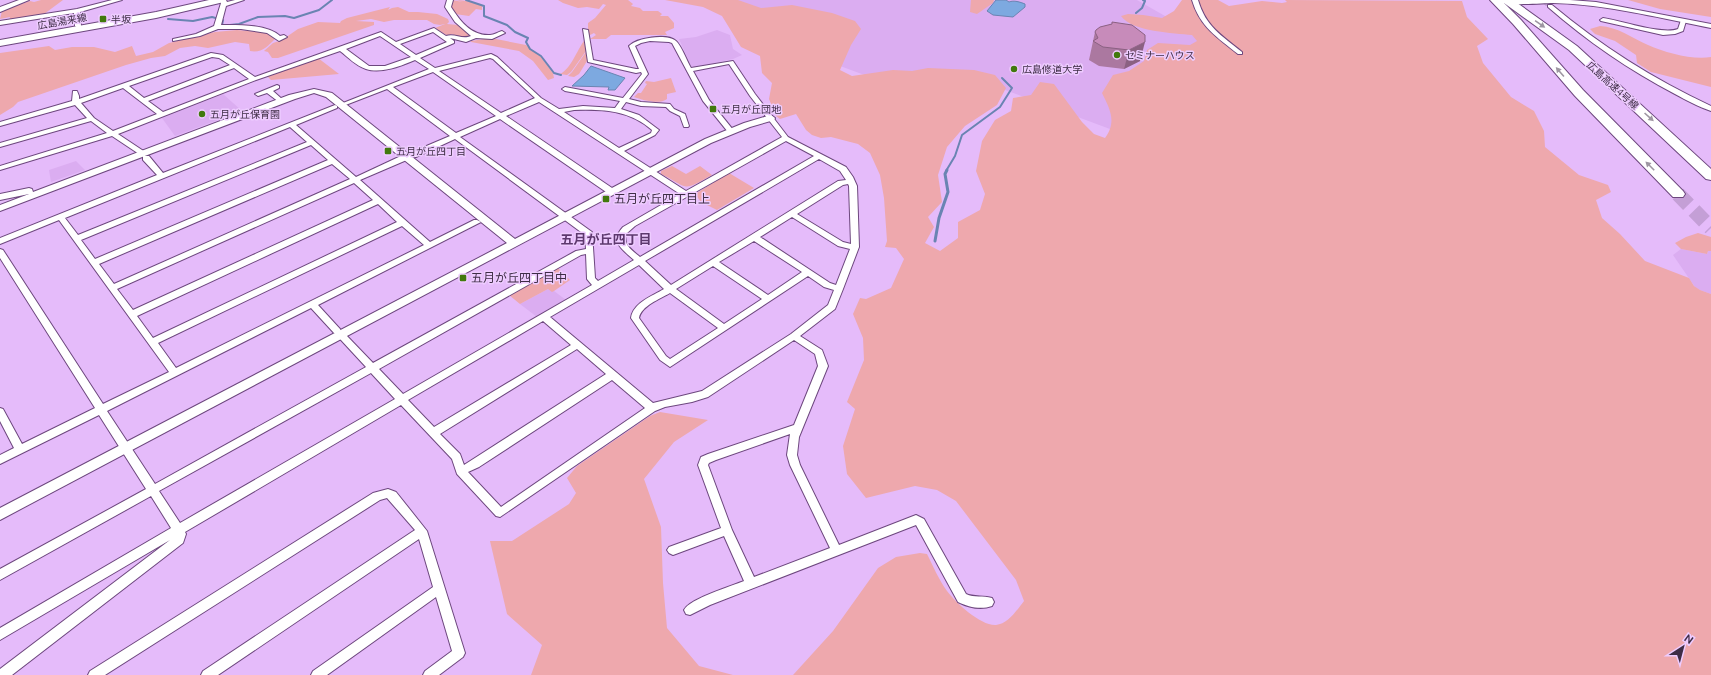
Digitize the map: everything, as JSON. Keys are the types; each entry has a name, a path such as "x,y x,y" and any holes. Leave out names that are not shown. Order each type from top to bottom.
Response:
{"highway":[{"path":"1495,0 1517,22 1579,93 1678,194"},
{"name":"広島高速4号線","path":"1504,0 1573,48 1711,176"}],"main road":[{"name":"広島湯来線","path":"0,39 154,12 208,0"},
{"name":"広島湯来線","path":"0,43 137,19 222,2"}],"street":[{"path":"0,10 25,0"},
{"path":"0,23 77,11 119,0"},
{"path":"217,27 222,2 241,0"},
{"path":"450,0 448,7 454,18 475,36"},
{"path":"1195,0 1198,10 1206,24 1217,36 1222,38 1240,53"},
{"path":"1504,0 1596,4 1683,21 1711,24"},
{"path":"1584,0 1711,24"},
{"path":"1550,6 1585,36 1614,55 1686,98 1711,109"},
{"path":"77,11 78,26"},
{"path":"1603,20 1659,32 1671,33 1681,30 1683,21"},
{"path":"175,40 198,35 217,27 241,27 272,32 279,40 284,37"},
{"path":"341,48 364,66 371,69 387,67 452,42 434,30 396,44"},
{"path":"585,30 590,61 636,71 644,70"},
{"path":"446,38 451,36 460,40 475,36 492,37 502,33"},
{"path":"0,168 114,134 379,34 396,44 612,192"},
{"path":"616,111 645,74 632,46 642,40 670,40 674,42 706,102 730,132"},
{"path":"0,124 77,102 208,56 219,56 254,80"},
{"path":"0,241 338,106 433,70 491,56 540,99 686,194"},
{"path":"344,338 456,457 461,471 500,513 652,408 662,404 692,399 705,394 794,336 832,307 855,247 853,186 851,181 843,169 786,138 752,95 731,62 690,70"},
{"path":"144,100 234,66"},
{"path":"125,86 163,115"},
{"path":"258,94 277,87"},
{"path":"388,87 589,234 591,279 597,285"},
{"path":"565,89 641,104 668,106 672,110 683,115 686,126"},
{"path":"268,90 280,101"},
{"path":"0,208 144,156 280,101 316,91 327,94 338,106 410,156 514,243"},
{"path":"75,92 75,100 92,119 144,156 162,176"},
{"path":"112,288 540,99"},
{"path":"559,111 565,108 586,108 630,113 656,130 653,134 620,150"},
{"path":"0,514 651,171 730,132 771,118"},
{"path":"0,145 92,119"},
{"path":"292,125 429,245"},
{"path":"724,328 670,289 624,247 620,241 620,236 624,230 632,224 786,138"},
{"path":"76,240 311,143"},
{"path":"0,634 819,156"},
{"path":"93,263 332,161"},
{"path":"808,272 670,364 663,358 641,328 635,316 636,312 641,307 713,262 842,183 851,181"},
{"path":"0,197 36,190 44,191"},
{"path":"131,314 378,201"},
{"path":"792,214 841,244 855,247"},
{"path":"60,217 174,372"},
{"path":"152,342 403,222"},
{"path":"0,460 477,222"},
{"path":"754,237 828,285 838,288"},
{"path":"0,575 579,253 590,251"},
{"path":"0,252 181,534 179,540 2,675"},
{"path":"713,262 768,299"},
{"path":"312,304 337,330"},
{"path":"544,317 652,408"},
{"path":"794,336 819,352 823,366 797,428 792,445 792,455 795,465 836,550"},
{"path":"433,433 577,345"},
{"path":"461,471 475,464 612,375"},
{"path":"0,414 20,450"},
{"path":"751,584 727,530 703,468 704,462 712,457 797,428"},
{"path":"94,675 381,494 388,493 392,495 422,531 458,653 436,673"},
{"path":"690,610 706,601 836,550 918,520 962,598 970,602 988,602"},
{"path":"673,550 727,530"},
{"path":"207,675 422,531"},
{"path":"317,675 439,589"}],"shaded area":[{"path":"41,0 63,0 40,17 9,22 10,17 0,19 2,11 30,1 34,2"},
{"path":"452,0 463,2 456,0 463,0 475,3 482,6 482,10 476,9 469,16 455,14 451,7"},
{"path":"558,0 628,0 633,4 631,6 640,8 643,11 658,11 662,14 660,16 668,16 674,23 674,28 665,32 667,35 611,35 606,39 590,39 596,35 594,33 588,36 588,23 595,18 606,5 603,4 599,9 587,7 578,8"},
{"path":"665,0 738,0 761,8 792,5 832,13 855,21 861,29 851,45 840,70 852,76 893,70 912,71 928,68 974,70 995,75 1006,88 997,105 965,126 947,147 938,175 942,202 928,217 934,227 925,243 940,251 958,238 958,222 980,210 985,194 976,171 982,141 995,120 1011,111 1013,98 1031,95 1040,82 1054,84 1082,122 1094,134 1105,138 1111,126 1111,116 1110,110 1102,93 1113,75 1129,71 1144,61 1147,50 1158,43 1190,45 1197,41 1192,35 1144,29 1126,21 1121,16 1128,14 1162,18 1174,11 1182,0 1218,0 1229,6 1262,1 1287,2 1285,0 1462,1 1467,17 1488,39 1477,46 1483,63 1511,97 1534,111 1544,131 1545,147 1579,175 1608,185 1611,192 1596,200 1602,218 1620,234 1645,261 1689,278 1694,286 1711,294 1711,675 793,675 833,631 878,568 896,557 920,553 927,554 941,582 951,596 969,613 983,622 996,625 1004,622 1012,616 1024,601 1016,580 956,501 937,490 915,486 866,498 847,474 843,446 855,409 847,402 864,360 863,338 853,314 860,298 866,299 891,288 904,259 896,248 885,247 887,241 884,198 880,175 870,153 858,144 831,137 821,138 812,135 806,130 796,114 780,119 776,116 769,99 772,83 762,73 760,56 741,47 722,16 703,7"},
{"name":"広島修道大学","path":"731,0 1137,0 1207,40 1118,132 965,75 878,80 832,63 774,14"},
{"path":"971,0 994,0 993,3 977,14 970,12"},
{"path":"1628,0 1711,0 1711,17 1660,9"},
{"path":"390,7 388,10 398,7 409,12 437,14 448,19 449,22 447,24 458,25 471,36 462,39 452,34 448,36 435,28 445,24 434,24 427,20 394,20 384,22 371,19 356,21 374,22 374,25 278,58 272,58 268,52 264,51 273,43 282,40 298,29 318,22 340,23 347,18"},
{"path":"1600,26 1613,28 1663,51 1687,57 1711,57 1711,87 1651,72 1637,63 1636,55 1615,41 1595,34 1590,29"},
{"path":"237,30 269,33 275,39 267,47 258,51 250,51 249,44 235,42 208,48 195,46 180,48 165,56 126,65 18,102 0,115 0,53 49,46 55,50 72,47 94,47 115,52 132,46 136,56 153,52 169,43 215,32"},
{"path":"717,30 730,35 733,49 742,55 733,59 695,67 691,66 679,39 696,37"},
{"path":"491,38 526,45 540,56 553,73 554,78 548,80 533,61 519,51 471,42"},
{"path":"584,41 586,51 571,72 567,75 560,74 564,72 571,64"},
{"path":"586,52 587,61 579,74 574,77 568,76 572,72"},
{"path":"318,58 339,74 271,80 267,76"},
{"path":"671,78 676,92 667,94 667,99 664,101 651,101 634,97 638,93 641,93 647,84 645,83 646,81 654,82"},
{"name":"五月が丘保育園","path":"223,94 242,111 175,136 162,118"},
{"path":"76,161 85,170 51,182 49,170"},
{"path":"672,166 686,174 700,166 712,175 695,184 686,186 661,174 661,171"},
{"path":"729,173 754,188 717,210 701,202 695,194"},
{"path":"1698,233 1711,237 1711,251 1708,251 1707,254 1681,249 1675,243 1686,237"},
{"path":"1681,249 1707,254 1708,251 1711,251 1711,294 1695,287 1673,255"},
{"path":"558,268 570,280 554,291 552,292 548,289 520,304 509,295"},
{"path":"548,289 554,291 566,300 537,317 520,304"},
{"path":"660,412 708,420 674,442 644,479 661,527 663,583 667,628 699,666 733,675 531,675 542,645 507,614 490,541 512,541 569,504 576,493 567,478 577,466 650,416"}],"water":[{"path":"996,0 1019,2 1025,4 1025,7 1013,17 993,15 987,11"},
{"path":"591,66 625,78 615,90 608,90 609,87 572,86"}],"building":[{"path":"1112,22 1132,25 1145,35 1145,42 1129,50 1103,47 1093,41 1098,38 1095,32 1096,30 1100,27 1112,24"}],"waterway":[{"path":"230,25 239,24 258,17 285,16 294,18 319,10 332,0"},
{"path":"466,0 484,6 484,16 507,25 515,32 528,38 526,42 530,49 541,56 554,73 561,75"},
{"path":"1136,13 1142,8 1145,1 1143,0"},
{"path":"168,19 193,21 212,17 223,20 222,25 225,26"},
{"path":"946,171 955,156 962,135 1000,107 1012,88 1002,78"},
{"path":"935,241 939,218 948,192 945,174 947,170"}],"tunnel":[{"path":"1544,0 1550,6"},
{"path":"1678,194 1711,228"}],"place":[{"name":"半坂","path":"103,19"},
{"name":"セミナーハウス","path":"1117,55"},
{"name":"広島修道大学","path":"1014,69"},
{"name":"五月が丘団地","path":"713,109"},
{"name":"五月が丘保育園","path":"202,114"},
{"name":"五月が丘四丁目","path":"388,151"},
{"name":"五月が丘四丁目上","path":"606,199"},
{"name":"五月が丘四丁目中","path":"463,278"}],"district":[{"name":"五月が丘四丁目","path":"606,239"}]}
